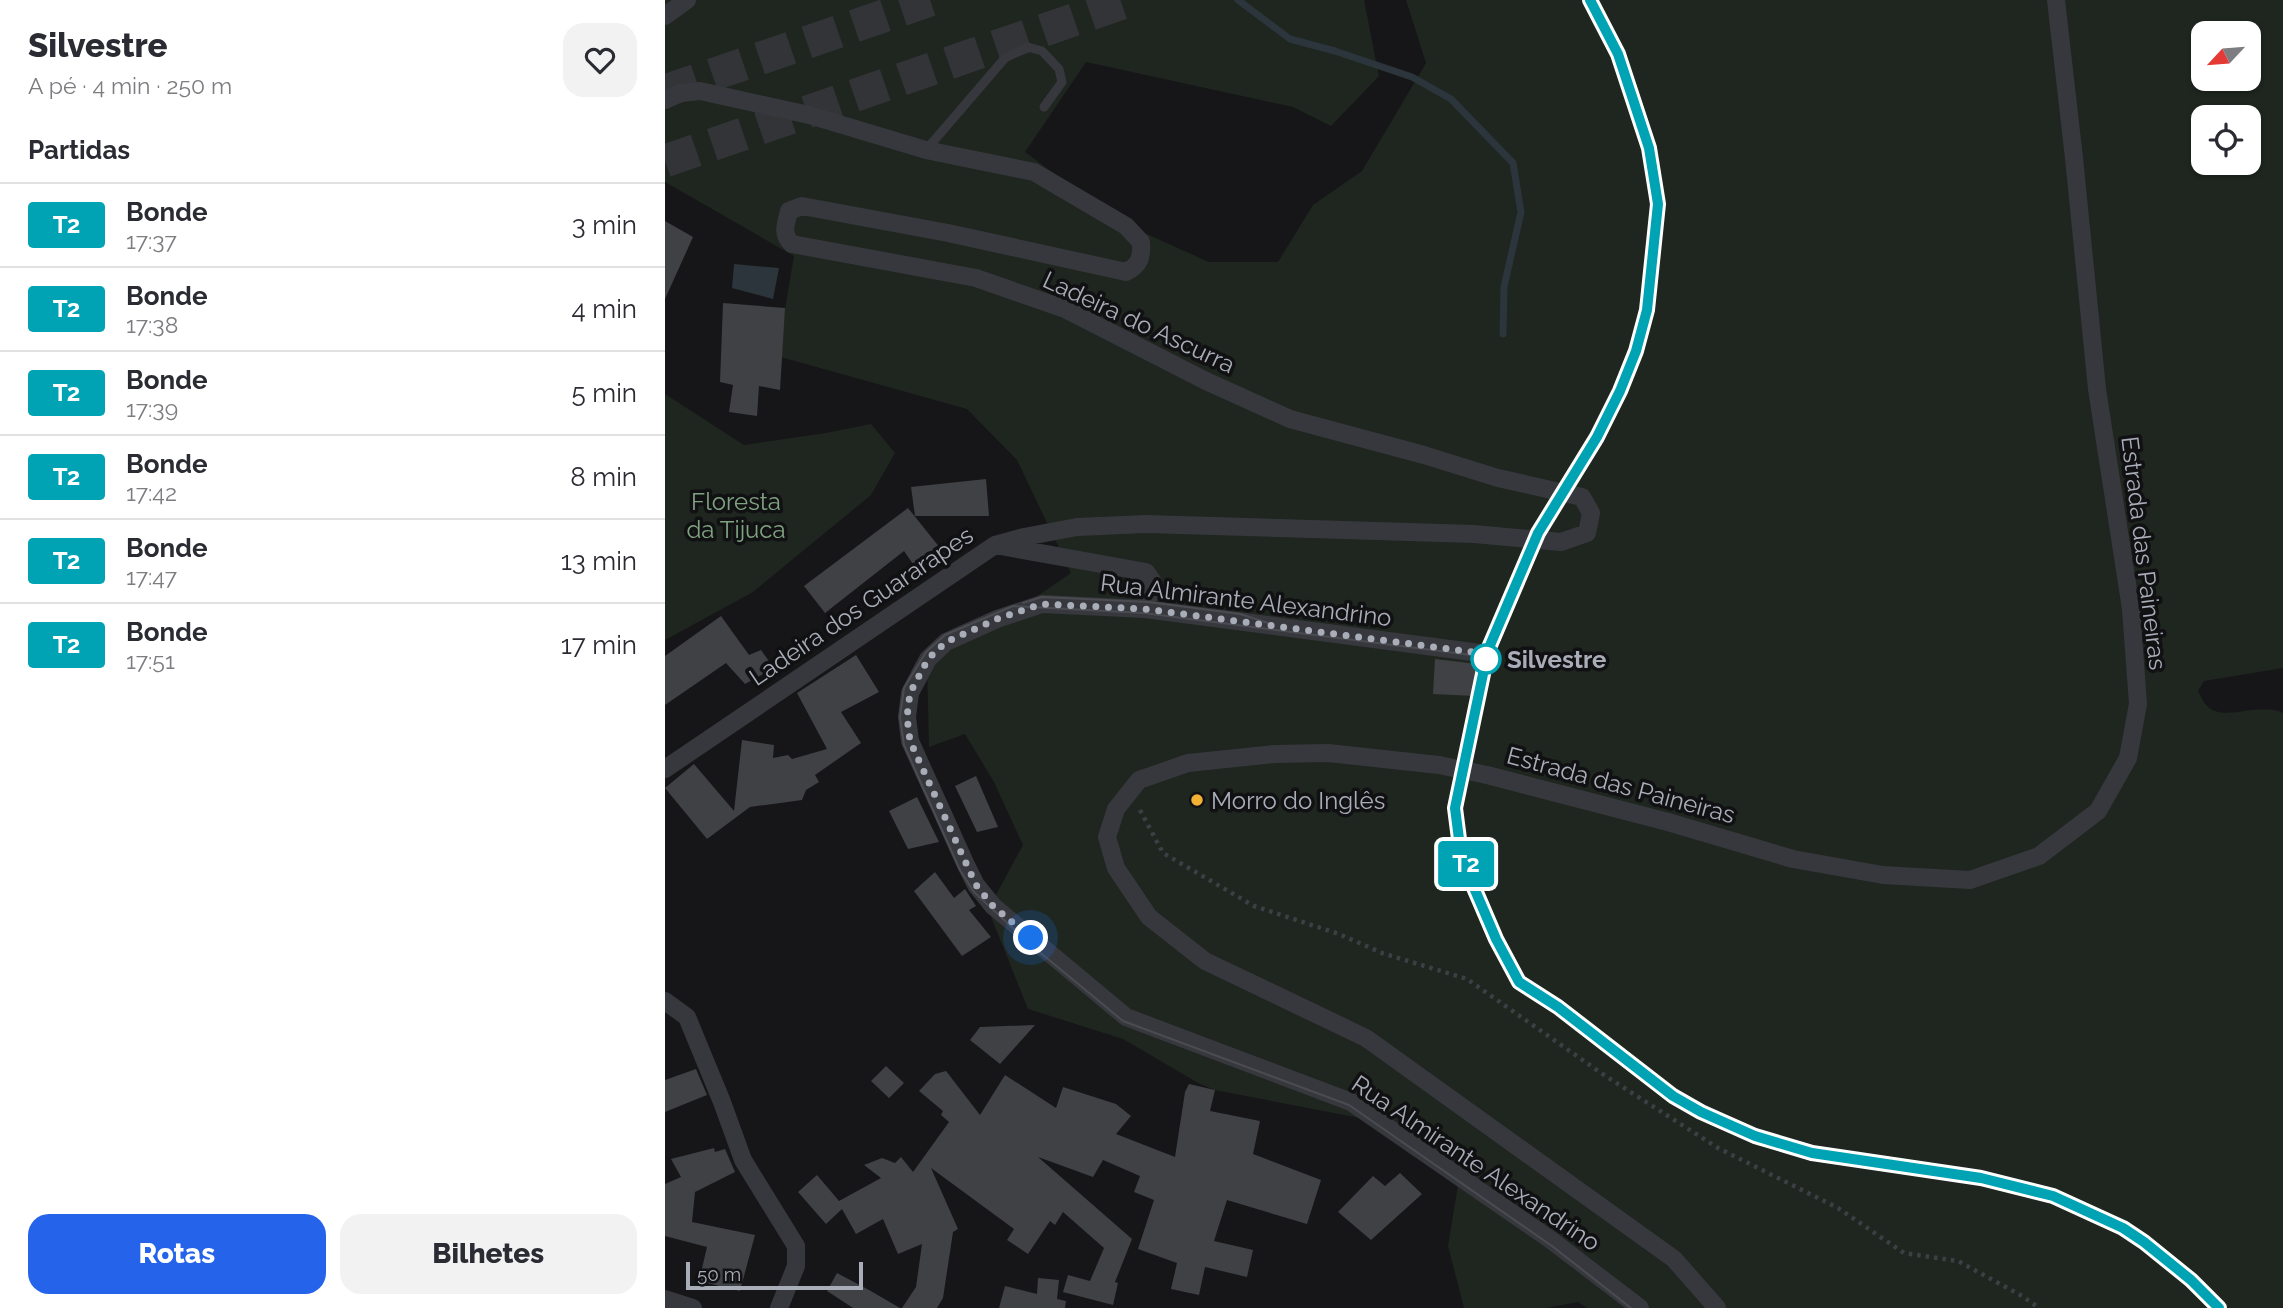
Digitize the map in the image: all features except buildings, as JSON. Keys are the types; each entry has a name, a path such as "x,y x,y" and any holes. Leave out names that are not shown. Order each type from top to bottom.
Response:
{"street":[{"path":"665,16 687,0"},
{"name":"Estrada das Paineiras","path":"1717,1308 1674,1259 1366,1038 1205,961 1149,917 1116,868 1107,837 1117,809 1139,779 1188,763 1275,754 1328,753 1439,765 1668,822 1793,859 1883,875 1969,880 2039,856 2098,811 2128,758 2138,704 2131,609 2097,388 2056,0"},
{"name":"Ladeira do Ascurra","path":"665,100 680,93 700,91 809,115 926,150 1034,172 1090,203 1134,233 1141,242 1142,255 1137,267 1126,272 948,233 802,206 789,211 784,232 786,239 792,244 976,278 1065,309 1206,382 1290,419 1498,478 1583,497 1591,513 1587,533 1560,542 1474,534 1146,524 1077,527 995,545"},
{"name":"Ladeira dos Guararapes","path":"665,769 995,545 1146,572 1153,582 1145,609"},
{"name":"Rua Almirante Alexandrino","path":"1480,653 1145,609 1042,604 997,619 946,642 928,659 910,693 907,717 910,741 976,885 993,906 1126,1017 1351,1102 1551,1240 1640,1308"},
{"path":"665,1001 687,1017 723,1102 743,1160 796,1246 796,1266 779,1308"},
{"path":"665,1299 693,1308"}],"lane":[{"path":"926,150 1005,58 1028,47 1042,51 1059,69 1062,82 1044,107"}],"path":[{"path":"1130,790 1163,853 1254,906 1339,934 1382,953 1467,979 1604,1075 1718,1148 1839,1208 1905,1253 1958,1261 2039,1308"}],"green space":[{"path":"665,0 1364,0 1379,76 1331,126 1293,107 1086,62 1025,152 1120,222 1209,262 1278,262 1313,205 1362,171 1426,63 1406,0 2283,0 2283,668 2204,681 2198,691 2214,711 2232,713 2263,709 2283,713 2283,1308 1587,1308 1578,1302 1547,1308 1464,1308 1448,1246 1458,1185 1365,1119 1215,1090 1123,1039 1028,1009 988,909 1023,845 994,782 965,734 929,747 927,662 1023,606 1071,573 1017,460 967,409 777,356 794,256 665,182"},
{"name":"Floresta da Tijuca","path":"665,394 744,445 871,424 895,453 871,495 753,592 665,640"}],"shaded area":[{"path":"734,264 779,268 773,299 732,288"}],"waterway":[{"path":"1238,0 1290,39 1412,77 1451,99 1513,163 1521,212 1504,287 1503,334"}],"tunnel":[{"path":"665,91 930,0"},
{"path":"665,161 1131,0"}],"tram line":[{"path":"1590,0 1618,54 1649,148 1659,204 1647,310 1636,351 1597,437 1538,533 1488,650 1455,808 1459,839 1469,875 1496,939 1519,982 1558,1007 1673,1096 1701,1112 1755,1136 1812,1153 1981,1178 2053,1196 2123,1228 2191,1280 2219,1308"},
{"name":"T2","path":"1590,0 1618,54 1649,148 1658,204 1647,310 1636,351 1597,437 1538,533 1488,650 1455,808 1459,839 1469,876 1496,939 1519,982 1558,1007 1673,1096 1701,1112 1755,1136 1812,1153 1981,1178 2053,1196 2123,1228 2144,1242 2191,1280 2219,1308"},
{"path":"1023,603 1042,597 1148,602 1240,614 1268,623"},
{"path":"1471,655 1144,613 1013,606 945,635 926,652 904,688 900,717 904,745 960,870 974,892 1031,945 1123,1021 1349,1105 1552,1246 1631,1308"}],"place":[{"name":"Silvestre","path":"1486,659"},
{"name":"Morro do Inglês","path":"1197,800"}],"route":[{"path":"1031,938 993,906 976,885 910,741 907,717 910,693 928,659 946,642 997,619 1042,604 1145,609 1480,653 1486,659"}]}
